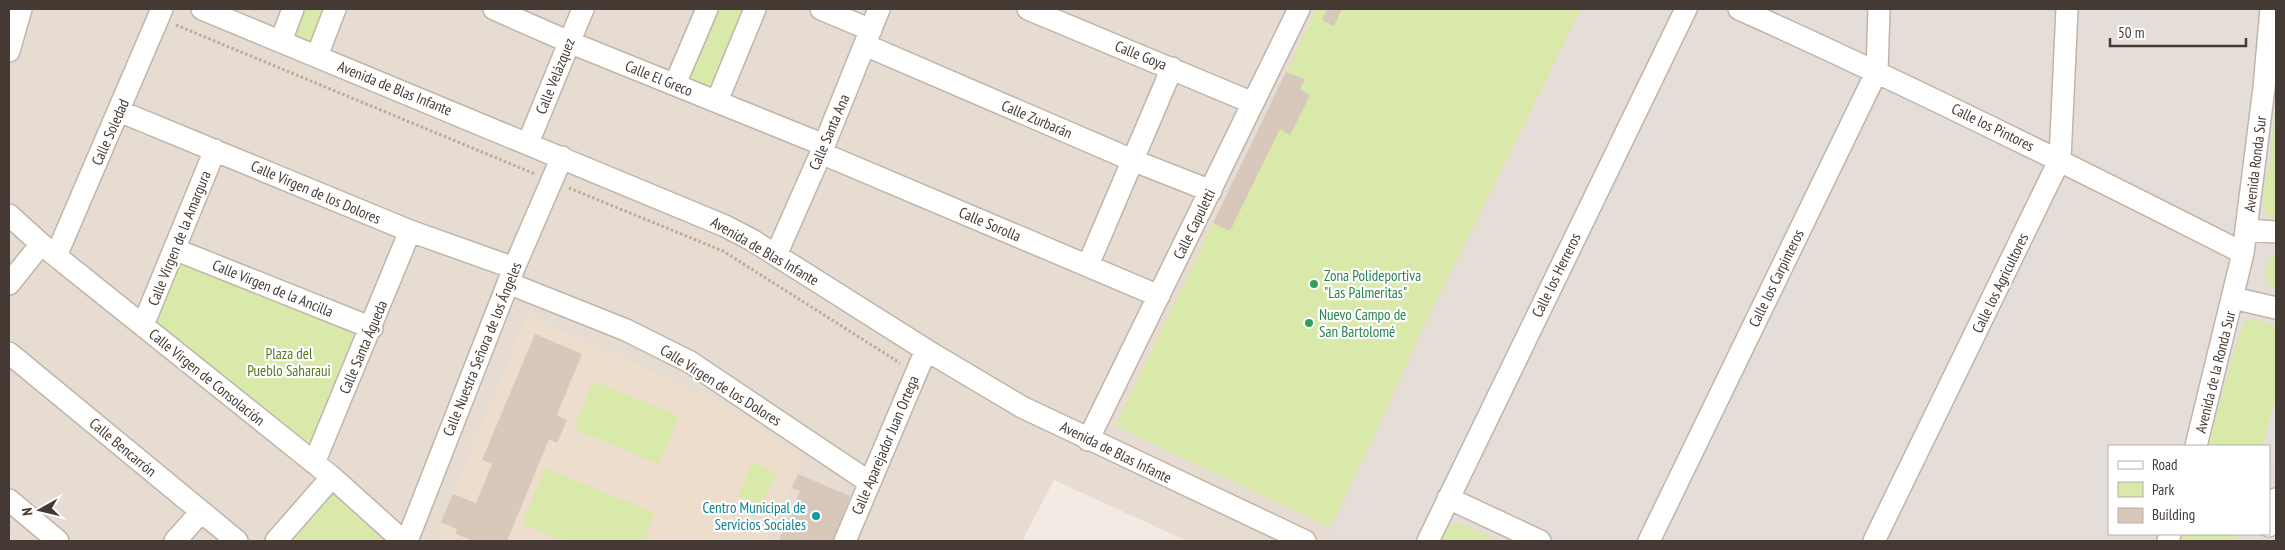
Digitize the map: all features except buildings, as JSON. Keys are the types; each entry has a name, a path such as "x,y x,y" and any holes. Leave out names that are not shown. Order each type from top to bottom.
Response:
{"street":[{"path":"9,51 21,9"},
{"name":"Calle Soledad","path":"9,284 49,250 119,111 162,9"},
{"name":"Avenida de Blas Infante","path":"202,9 697,213 776,254 926,350 1022,407 1088,440 1305,541"},
{"path":"281,41 293,9"},
{"path":"317,56 335,9"},
{"name":"Calle El Greco","path":"494,9 569,42 717,101 823,149"},
{"name":"Calle Velázquez","path":"528,143 582,9"},
{"path":"676,84 707,9"},
{"path":"717,101 755,9"},
{"name":"Calle Zurbarán","path":"821,9 868,37 1132,160 1211,191"},
{"name":"Calle Santa Ana","path":"776,254 823,149 879,9"},
{"name":"Calle Goya","path":"1028,9 1253,103"},
{"name":"Calle Capuletti","path":"1088,440 1299,9"},
{"name":"Calle los Herreros","path":"1428,541 1686,9"},
{"name":"Calle los Pintores","path":"1738,9 1877,71 2060,159 2243,254"},
{"name":"Calle los Carpinteros","path":"1649,541 1877,71 1879,9"},
{"name":"Calle los Agricultores","path":"1874,541 2060,159 2067,9"},
{"name":"Avenida Ronda Sur","path":"2243,254 2264,88 2270,9"},
{"path":"1088,265 1172,68"},
{"name":"Calle Virgen de los Dolores","path":"119,111 410,231 511,275 626,330 690,362 869,482"},
{"name":"Calle Sorolla","path":"823,149 1159,296"},
{"name":"Calle Virgen de la Amargura","path":"143,326 215,150"},
{"name":"Calle Nuestra Señora de los Ángeles","path":"407,541 511,275 562,158"},
{"name":"Calle Virgen de Consolación","path":"9,216 332,477 402,541"},
{"path":"2246,230 2276,232"},
{"name":"Calle Santa Águeda","path":"314,463 372,328 410,231"},
{"name":"Calle Virgen de la Ancilla","path":"174,249 372,328"},
{"name":"Avenida de la Ronda Sur","path":"2196,445 2234,298 2243,254"},
{"path":"2234,298 2276,308"},
{"name":"Calle Aparejador Juan Ortega","path":"845,541 926,350"},
{"name":"Calle Bencarrón","path":"9,353 237,541"},
{"path":"276,541 332,477"},
{"path":"1448,498 1540,541"},
{"path":"2270,522 2276,499"},
{"path":"9,500 58,541"},
{"path":"175,541 201,512"}],"shaded area":[{"path":"9,9 1582,9 1330,541 1187,541 1054,480 1022,541 9,541"},
{"path":"1582,9 2276,9 2276,541 1330,541"},
{"path":"527,315 733,410 803,457 766,541 440,541 435,539"},
{"path":"2276,396 2276,450 2270,474 2270,445 2263,445"}],"green space":[{"path":"298,9 331,9 315,48 288,36"},
{"path":"712,9 749,9 714,94 682,80"},
{"name":"Zona Polideportiva \"Las Palmeritas\"","path":"1317,9 1581,9 1418,337 1379,426 1330,527 1115,426"},
{"path":"2276,96 2276,218 2268,216 2263,205 2263,194 2270,161"},
{"path":"2276,254 2276,290 2268,282 2265,272 2268,262"},
{"name":"Plaza del Pueblo Saharaui","path":"181,259 358,328 363,338 318,445 304,448 153,324"},
{"path":"2252,318 2276,326 2276,396 2263,445 2208,445 2239,334 2245,322"},
{"path":"593,381 679,416 659,464 574,429"},
{"path":"752,462 776,472 762,506 738,496"},
{"path":"545,468 654,513 643,541 565,541 522,524"},
{"path":"331,491 377,530 380,541 288,541"},
{"path":"1455,524 1464,524 1498,541 1441,541 1447,527"},
{"path":"2184,535 2238,535 2236,541 2181,541"}],"place":[{"name":"Zona Polideportiva \"Las Palmeritas\"","path":"1314,284"},
{"name":"Nuevo Campo de San Bartolomé","path":"1309,323"},
{"name":"Centro Municipal de Servicios Sociales","path":"816,516"}]}
